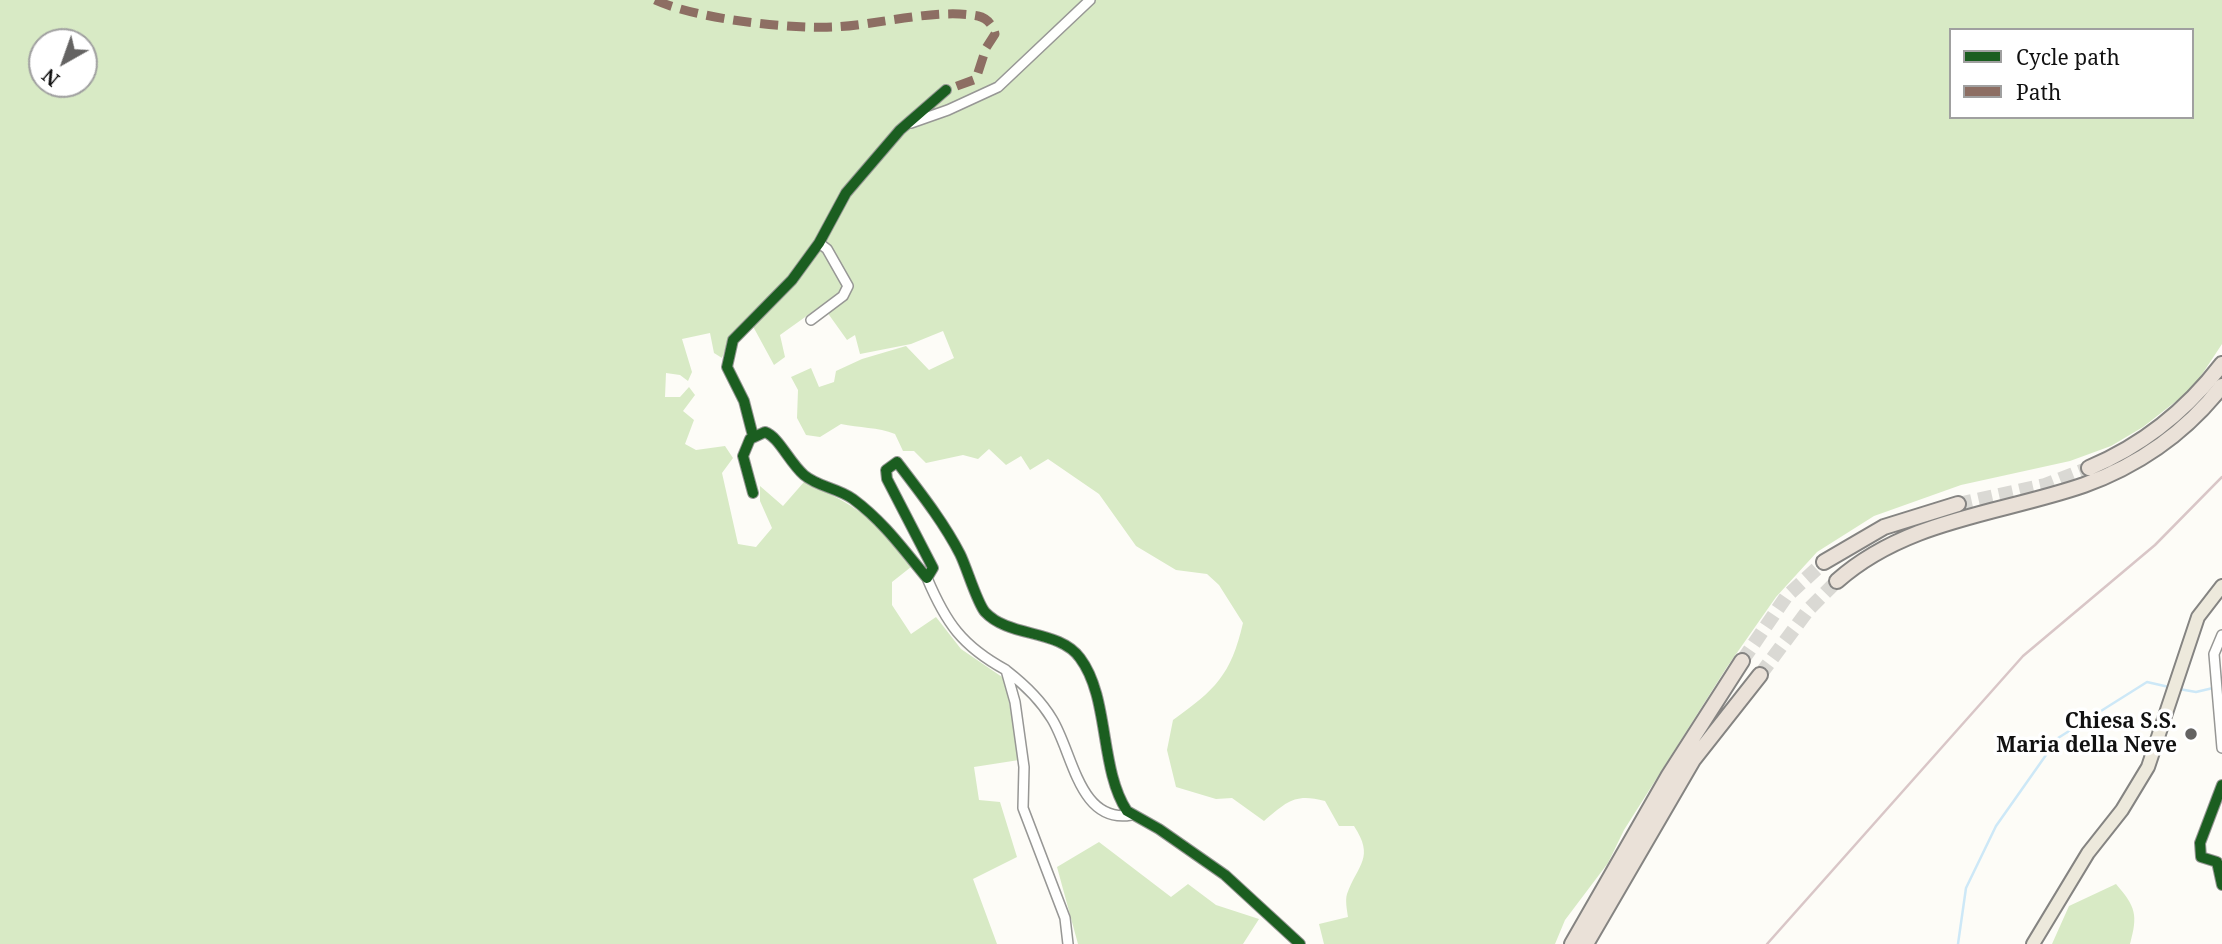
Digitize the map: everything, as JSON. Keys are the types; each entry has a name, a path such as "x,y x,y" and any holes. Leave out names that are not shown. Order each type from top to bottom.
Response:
{"highway":[{"path":"2089,468 2150,436 2188,404 2222,364"},
{"path":"1837,581 1874,553 1917,533 2074,488 2121,470 2172,437 2222,386"},
{"path":"1824,562 1884,527 1958,504"},
{"path":"1572,944 1607,892 1697,743 1742,661"},
{"path":"1697,743 1760,675"},
{"path":"1586,944 1607,892"}],"main road":[{"path":"2033,944 2088,853 2142,779 2157,749 2199,617 2222,586"}],"street":[{"path":"906,124 948,110 998,87 1090,0"},
{"path":"754,436 744,401 727,367 733,340 792,280 819,243 846,193 883,148 946,90"},
{"path":"811,320 843,296 848,286 827,248 819,243"},
{"path":"753,493 743,456 754,436 765,432 778,440 782,450 808,478 838,491 894,534 927,578 943,616 956,632 973,650 1006,670 1040,700 1053,720 1083,790 1093,804 1105,814 1117,817 1131,815"},
{"path":"927,578 933,568 887,479 886,470 890,463 897,462 941,522 959,551 986,613 1010,627 1060,644 1081,659 1093,688 1119,797 1131,815 1159,829 1225,875 1300,944"},
{"path":"2222,635 2214,654 2222,748"},
{"path":"1006,670 1016,702 1024,767 1023,808 1065,918 1068,944"},
{"path":"2222,785 2200,843 2201,857 2217,862 2222,885"}],"green space":[{"path":"0,0 2222,0 2222,344 2193,388 2143,427 2111,446 2070,461 1961,485 1874,516 1817,552 1776,597 1727,667 1624,830 1608,863 1565,920 1555,944 1324,944 1319,924 1348,917 1347,894 1364,854 1354,826 1339,826 1325,801 1298,799 1264,821 1232,798 1216,799 1176,787 1167,750 1173,720 1200,700 1227,669 1243,623 1219,585 1207,574 1176,570 1136,546 1099,494 1048,459 1030,470 1021,456 1006,465 989,449 978,459 963,455 926,463 914,451 903,451 895,434 882,430 841,424 820,437 806,435 797,418 798,390 791,377 811,368 819,387 834,382 836,371 862,359 906,346 929,370 954,358 943,331 911,344 860,354 855,335 847,340 822,305 780,335 785,357 774,365 749,319 730,337 722,358 714,353 710,333 682,339 692,372 688,381 680,375 666,373 665,397 680,397 689,387 695,395 683,411 694,420 685,444 696,450 725,446 733,458 722,473 738,544 756,547 772,528 760,501 760,486 783,506 804,482 835,497 879,527 902,552 911,567 892,582 892,605 911,634 936,617 961,649 1005,679 1019,760 974,767 979,800 1000,802 1017,857 973,879 997,944 0,944"},
{"path":"1099,842 1171,897 1188,884 1216,905 1259,919 1243,944 1078,944 1057,867"},
{"path":"2116,884 2134,912 2130,944 2052,944 2069,906"}],"waterway":[{"path":"1958,944 1966,888 1996,826 2058,738 2147,682 2169,687"},
{"path":"2179,689 2196,692 2213,688"}],"tunnel":[{"path":"1958,504 2045,485 2089,468"},
{"path":"1742,661 1786,597 1824,562"},
{"path":"1760,675 1809,609 1837,581"}],"railway":[{"path":"1767,944 2023,656 2155,545 2222,477"}],"marked path":[{"path":"655,0 694,13 792,26 851,26 944,14 984,18 995,34 986,48 976,79 946,90"}],"cycle path":[{"path":"753,436 744,401 727,367 733,340 792,280 819,243 846,193 900,130 946,90"},
{"path":"753,493 743,456 750,439 765,432 775,439 804,475 847,495 874,517 927,578 933,568 887,479 886,470 897,462 953,542 985,612 1007,626 1060,642 1080,658 1096,693 1112,775 1127,811 1159,829 1225,875 1300,944"},
{"path":"2222,785 2200,843 2201,857 2217,862 2222,885"}],"place":[{"name":"Chiesa S.S. Maria della Neve","path":"2191,734"}]}
